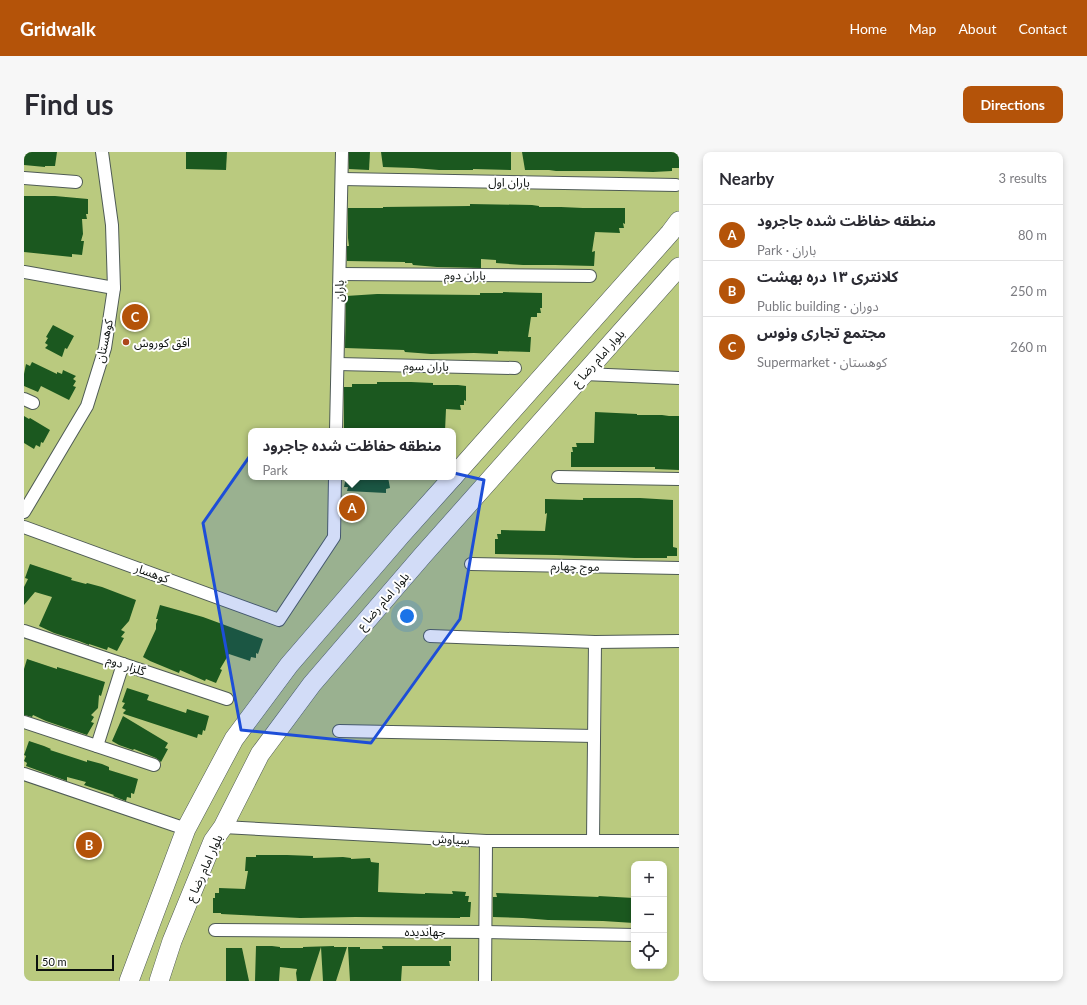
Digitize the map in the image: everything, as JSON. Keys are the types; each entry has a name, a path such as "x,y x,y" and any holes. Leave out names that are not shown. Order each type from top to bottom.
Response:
{"main road":[{"path":"456,474 679,222"},
{"name":"بلوار امام رضا ع","path":"159,981 172,941 213,841 222,827 260,754 307,690 423,555 679,267"},
{"path":"129,981 186,829 234,739 288,665 450,480"},
{"path":"401,535 423,555"}],"street":[{"name":"کوهستان","path":"24,512 86,406 105,348 114,288 112,226 102,152"},
{"name":"باران","path":"336,428 342,152"},
{"path":"24,178 76,182"},
{"name":"باران اول","path":"342,179 676,185"},
{"path":"24,272 114,288"},
{"name":"باران دوم","path":"340,274 590,276"},
{"name":"باران سوم","path":"338,364 515,368"},
{"path":"584,374 679,378"},
{"path":"558,477 679,479"},
{"name":"کوهسار","path":"24,527 279,620 334,537 335,480"},
{"name":"موج چهارم","path":"471,564 679,568"},
{"name":"گلزار دوم","path":"24,630 227,699"},
{"path":"430,636 595,642 679,641"},
{"path":"593,841 595,642"},
{"path":"97,746 123,664"},
{"path":"24,722 154,765"},
{"path":"339,731 594,736"},
{"path":"24,774 186,829"},
{"name":"سیاوش","path":"222,827 486,840 679,841"},
{"path":"485,981 486,840"},
{"name":"جهاندیده","path":"215,930 631,934"}],"highlighted area":[{"path":"268,430 484,480 460,619 371,743 241,730 203,523"}],"green space":[{"path":"24,152 679,152 679,981 24,981"}],"building":[{"path":"24,152 57,152 55,166 45,167 24,165"},
{"path":"186,152 227,152 226,170 186,169"},
{"path":"349,152 370,152 369,170 349,169"},
{"path":"381,152 511,152 511,170 439,170 383,167"},
{"path":"522,152 679,152 679,168 672,168 672,171 653,172 525,170"},
{"path":"24,196 55,196 88,199 88,214 86,214 87,219 82,219 83,234 81,241 84,241 82,255 72,254 72,257 24,252"},
{"path":"470,204 532,205 539,207 625,208 625,224 623,223 624,228 619,228 620,233 595,232 592,252 595,251 594,266 523,265 496,263 496,260 481,259 481,268 437,267 413,265 412,263 405,262 347,261 347,246 349,246 348,208 470,206"},
{"path":"480,293 542,293 542,308 540,308 541,313 537,313 537,317 531,317 528,337 531,337 530,352 498,351 498,354 431,354 405,352 404,350 345,348 346,296 377,294 480,295"},
{"path":"53,325 74,336 67,349 65,348 62,357 45,348 48,345 45,343 48,338 46,337"},
{"path":"32,362 57,374 57,372 62,374 63,370 76,376 73,379 76,381 73,386 76,387 69,400 41,386 38,392 24,386 26,364 30,366"},
{"path":"377,382 411,382 433,383 433,385 466,386 466,401 464,400 464,405 460,405 461,410 446,409 445,428 344,428 344,387 352,387 352,384 377,384"},
{"path":"595,412 679,416 679,470 655,469 655,467 571,467 571,452 573,452 572,447 577,447 576,443 594,443"},
{"path":"24,416 50,430 43,443 41,442 40,447 36,445 34,449 24,443"},
{"path":"345,480 389,480 390,488 386,489 386,493 347,491 348,487 344,487"},
{"path":"583,498 640,498 673,500 673,547 677,548 677,556 667,556 667,558 635,558 495,554 495,539 498,539 497,534 501,534 501,530 545,531 547,513 545,514 545,499 583,500"},
{"path":"30,564 72,578 71,580 102,587 136,600 129,621 121,630 125,632 121,637 124,638 117,651 108,647 107,650 89,645 54,633 39,626 52,597 35,592 24,605 24,587 28,579 25,578"},
{"path":"160,605 203,617 263,639 258,654 256,653 256,658 251,657 250,661 229,654 220,669 222,670 216,683 206,679 205,681 180,670 179,673 150,661 143,657 156,629 158,619 156,619"},
{"path":"27,659 105,682 101,696 99,695 98,708 91,715 94,717 91,722 94,723 87,735 33,715 32,717 24,715 24,669"},
{"path":"127,688 149,695 147,700 186,713 187,709 209,716 205,731 203,730 202,735 198,734 197,738 124,714 123,713 126,710 122,708 125,703 122,702"},
{"path":"123,716 168,743 165,748 168,749 161,762 156,758 119,745 112,741"},
{"path":"29,741 51,749 50,750 87,762 87,760 102,764 109,767 109,770 138,779 134,794 131,793 131,798 127,797 126,801 113,796 114,795 84,785 86,782 67,777 67,781 26,766 27,763 24,761 26,756 24,755"},
{"path":"256,855 313,856 313,858 343,857 351,859 370,858 371,862 379,863 378,892 453,894 452,891 466,892 465,896 469,896 468,902 471,902 470,917 300,918 213,913 213,898 215,898 215,893 219,893 219,888 245,889 248,871 245,871 246,857 256,857"},
{"path":"496,893 631,898 631,923 493,917 493,897 497,897"},
{"path":"256,946 272,946 280,948 334,946 347,947 336,981 323,981 321,947 310,981 297,981 297,969 280,967 279,981 255,981"},
{"path":"382,946 451,946 451,961 449,961 450,966 402,966 401,981 350,981 348,947 360,947 360,949 383,949"},
{"path":"226,948 242,948 249,981 226,981"}],"place":[{"name":"مجتمع تجاری ونوس","path":"135,317"},
{"name":"افق کوروش","path":"126,342"},
{"name":"منطقه حفاظت شده جاجرود","path":"352,508"},
{"name":"کلانتری ۱۳ دره بهشت","path":"89,845"}]}
